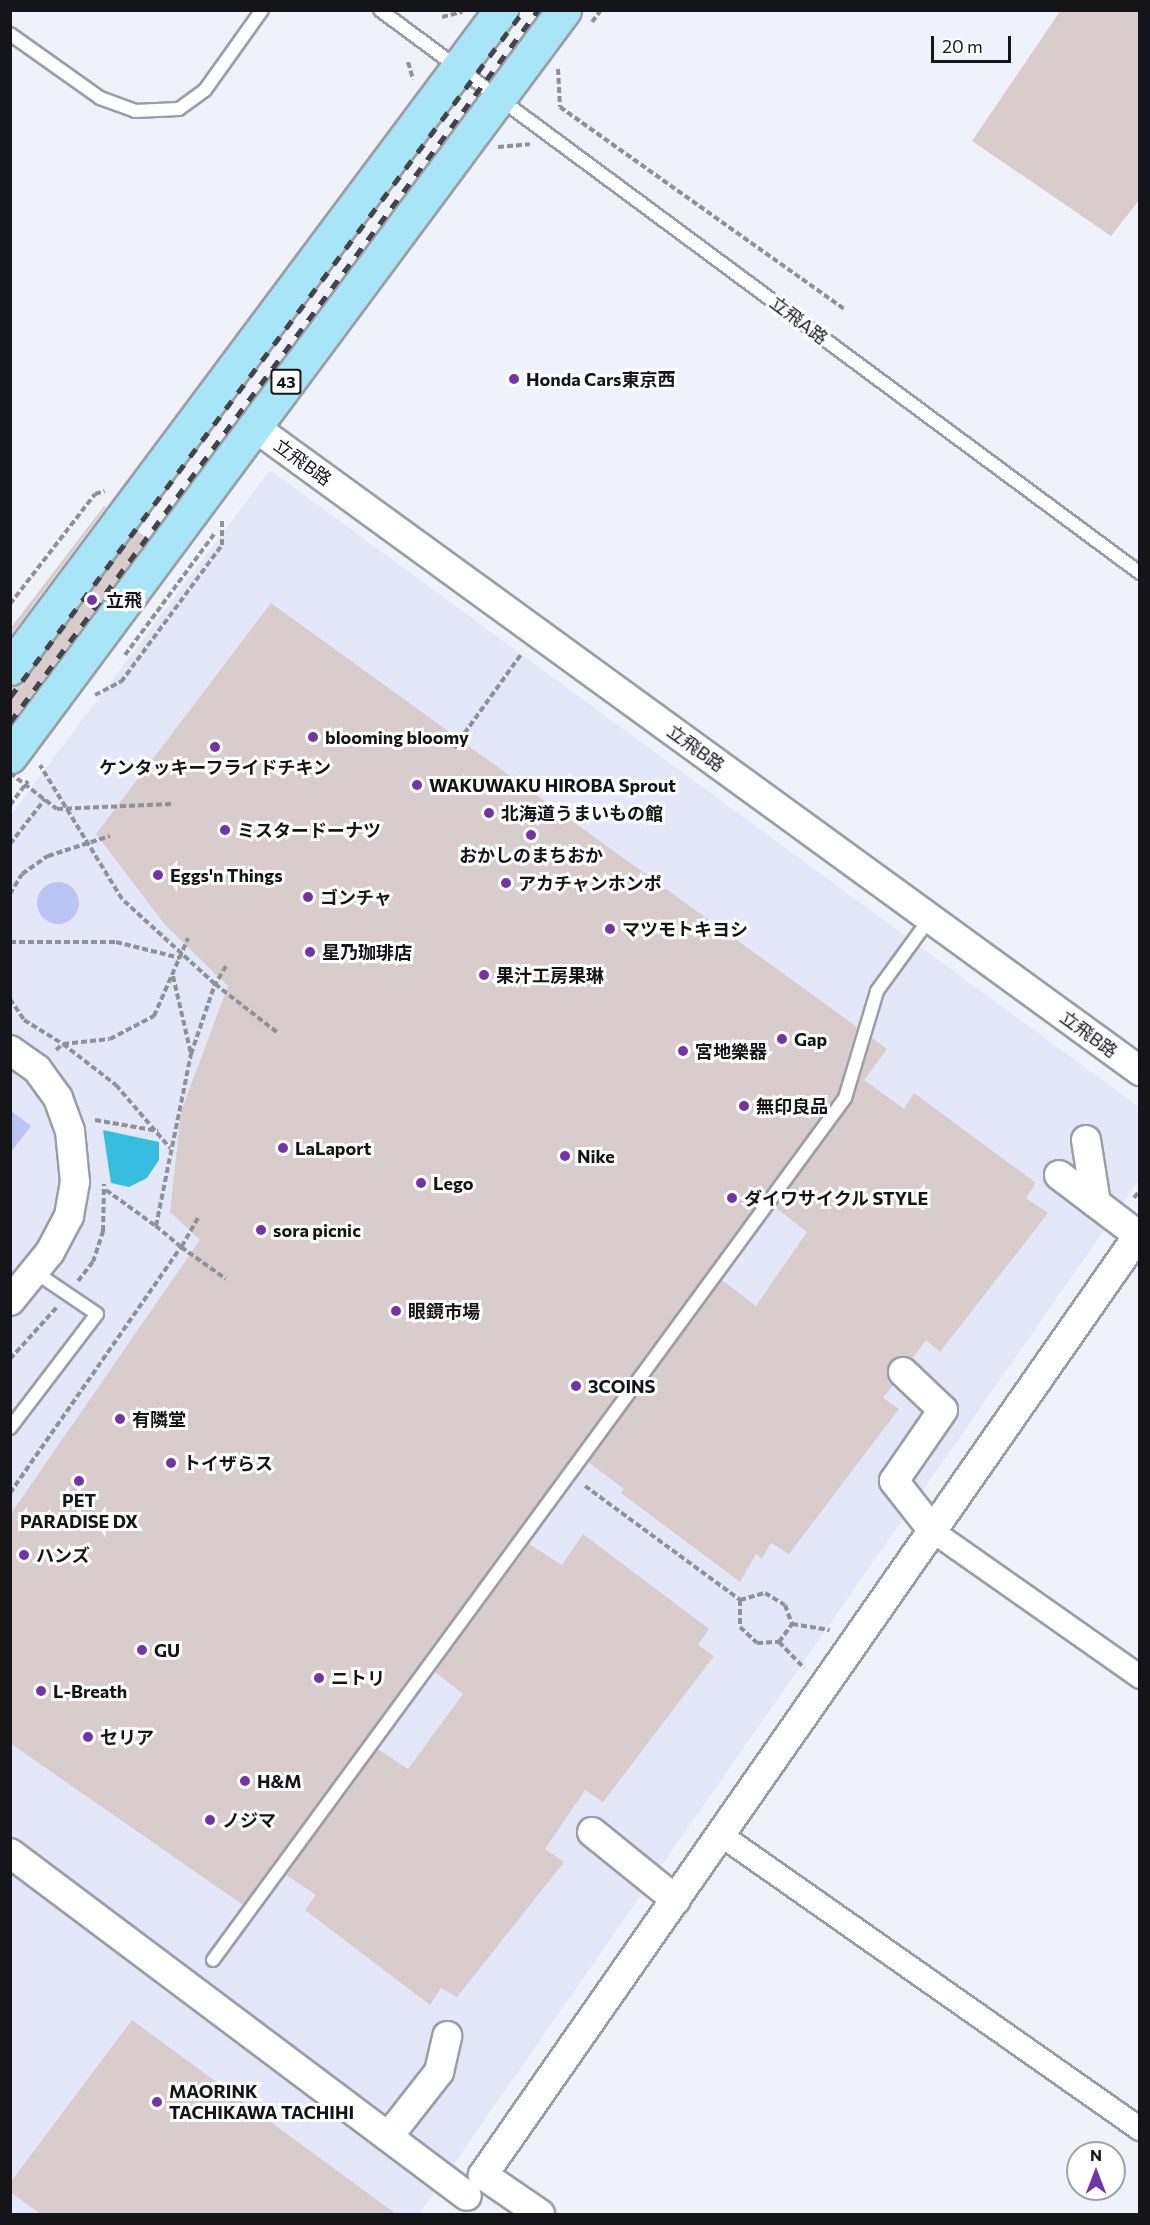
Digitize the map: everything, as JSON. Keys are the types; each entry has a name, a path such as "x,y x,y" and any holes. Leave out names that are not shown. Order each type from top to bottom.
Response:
{"main road":[{"path":"10,668 501,10"},
{"name":"43","path":"25,760 253,426 500,98 576,19"}],"street":[{"name":"立飛B路","path":"253,426 1140,1071"},
{"path":"10,1050 37,1069 58,1098 70,1131 75,1182 69,1216 35,1272 10,1301"},
{"path":"1086,1140 1096,1203"},
{"path":"468,2195 934,1532 1132,1229 1059,1175"},
{"path":"903,1372 943,1410 894,1481 934,1532 1140,1677"},
{"path":"592,1832 675,1900"},
{"path":"721,1835 1140,2129"},
{"path":"10,1853 468,2195 540,2214"},
{"path":"388,2137 439,2072 447,2036"}],"lane":[{"path":"10,34 100,99 135,111 179,110 205,90 262,10"},
{"name":"立飛A路","path":"380,10 1140,573"},
{"path":"213,1960 845,1098 877,991 930,918"},
{"path":"10,1428 97,1314 35,1272"}],"path":[{"path":"442,17 469,10"},
{"path":"576,19 601,10"},
{"path":"564,61 558,70 560,107 844,309"},
{"path":"117,666 212,539"},
{"path":"454,748 524,650"},
{"path":"25,760 122,899 180,958 278,1033"},
{"path":"10,774 57,809 171,804"},
{"path":"10,844 45,800"},
{"path":"10,894 22,874 48,856 83,842 110,836"},
{"path":"49,1057 63,1044 110,1039 154,1016 188,938"},
{"path":"10,942 116,942 180,958"},
{"path":"156,1226 170,1148 191,1054 215,984 226,966"},
{"path":"172,976 191,1054"},
{"path":"10,999 24,1020 63,1044 116,1085 160,1132 170,1148"},
{"path":"94,1120 160,1132"},
{"path":"105,1189 226,1280"},
{"path":"1132,1229 1140,1190"},
{"path":"10,1492 181,1247 198,1218"},
{"path":"585,1486 740,1600"},
{"path":"740,1600 765,1593 784,1605 792,1624"},
{"path":"740,1600 740,1627 757,1643 779,1642 807,1671"},
{"path":"828,1639 840,1621"},
{"path":"792,1624 833,1631"},
{"path":"779,1642 792,1624"},
{"path":"800,1681 812,1663"}],"shaded area":[{"path":"270,470 1139,1107 1139,1180 419,2214 11,2214 10,816"},
{"path":"58,882 73,888 79,903 73,918 58,924 43,918 37,903 43,888"},
{"path":"11,1111 31,1126 10,1152"},
{"path":"103,1130 159,1142 159,1160 147,1178 129,1187 111,1183"}],"building":[{"path":"1061,10 1140,10 1140,199 1111,236 972,141"},
{"path":"104,506 106,507 10,636 10,629"},
{"path":"136,530 148,539 10,724 10,686 25,679"},
{"path":"271,603 857,1027 838,1094 243,1905 10,1743 10,1515 200,1240 170,1212 181,1112 228,986 166,926 96,834"},
{"path":"872,1038 887,1049 864,1080 904,1109 914,1093 1036,1183 1026,1198 1048,1213 940,1352 926,1340 912,1359 899,1356 891,1361 887,1376 893,1385 883,1398 899,1409 789,1554 771,1543 762,1559 756,1554 740,1582 621,1493 624,1489 588,1462 722,1280 756,1306 807,1232 775,1207 852,1103"},
{"path":"583,1534 709,1629 698,1645 714,1656 603,1802 585,1790 545,1849 564,1862 457,1997 441,1988 430,2005 305,1910 316,1895 286,1875 378,1749 408,1769 463,1694 435,1672 529,1544 562,1565"},
{"name":"MAORINK TACHIKAWA TACHIHI","path":"132,2020 396,2214 41,2214 10,2192 10,2183"}],"railway":[{"path":"10,697 524,10"},
{"path":"10,722 538,10"}],"place":[{"name":"Honda Cars東京西","path":"514,379"},
{"name":"立飛","path":"92,600"},
{"name":"blooming bloomy","path":"313,737"},
{"name":"ケンタッキーフライドチキン","path":"215,747"},
{"name":"WAKUWAKU HIROBA Sprout","path":"417,785"},
{"name":"北海道うまいもの館","path":"489,813"},
{"name":"ミスタードーナツ","path":"225,830"},
{"name":"おかしのまちおか","path":"531,835"},
{"name":"Eggs'n Things","path":"158,875"},
{"name":"アカチャンホンポ","path":"506,883"},
{"name":"ゴンチャ","path":"308,897"},
{"name":"マツモトキヨシ","path":"610,929"},
{"name":"星乃珈琲店","path":"310,952"},
{"name":"果汁工房果琳","path":"484,975"},
{"name":"Gap","path":"782,1039"},
{"name":"宮地樂器","path":"683,1051"},
{"name":"無印良品","path":"744,1106"},
{"name":"LaLaport","path":"283,1148"},
{"name":"Nike","path":"565,1156"},
{"name":"Lego","path":"421,1183"},
{"name":"ダイワサイクル STYLE","path":"732,1198"},
{"name":"sora picnic","path":"261,1230"},
{"name":"眼鏡市場","path":"396,1311"},
{"name":"3COINS","path":"576,1386"},
{"name":"有隣堂","path":"120,1419"},
{"name":"トイザらス","path":"171,1463"},
{"name":"PET PARADISE DX","path":"79,1481"},
{"name":"ハンズ","path":"24,1555"},
{"name":"GU","path":"142,1650"},
{"name":"ニトリ","path":"319,1678"},
{"name":"L-Breath","path":"41,1691"},
{"name":"セリア","path":"88,1737"},
{"name":"H&M","path":"245,1781"},
{"name":"ノジマ","path":"210,1820"},
{"name":"MAORINK TACHIKAWA TACHIHI","path":"157,2102"}]}
